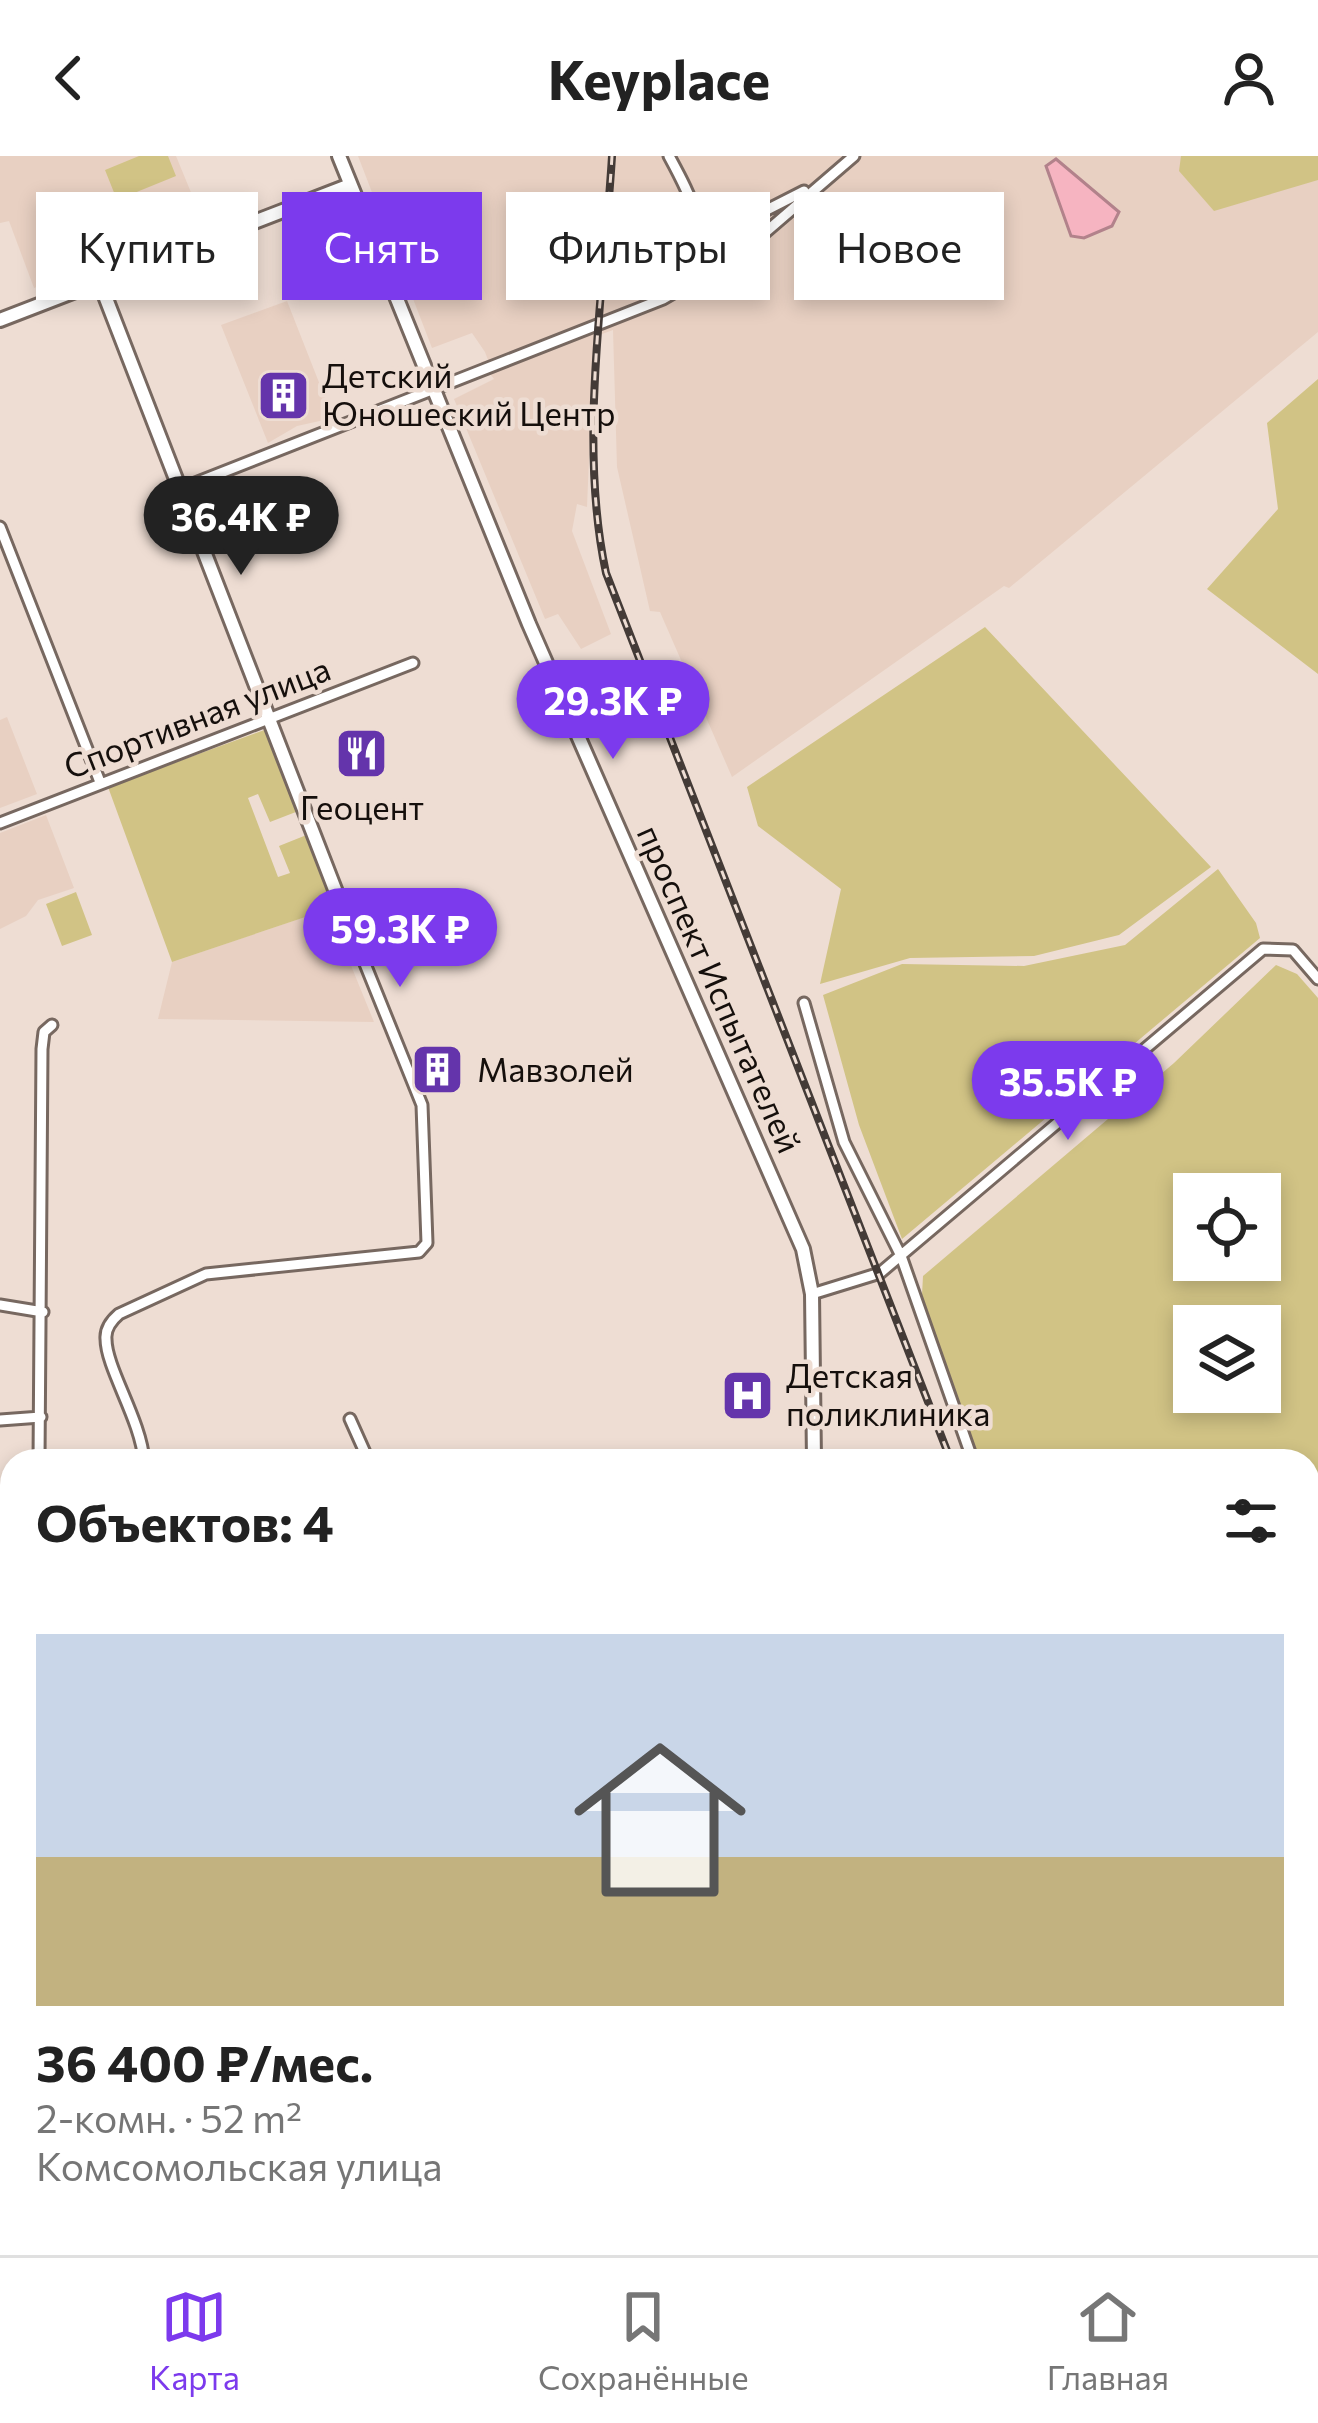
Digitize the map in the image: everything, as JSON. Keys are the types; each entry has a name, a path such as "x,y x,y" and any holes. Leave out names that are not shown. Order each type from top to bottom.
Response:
{"main road":[{"name":"проспект Испытателей","path":"339,156 594,778 803,1249 812,1294 814,1449"},
{"path":"258,221 350,185"},
{"path":"0,320 54,300"},
{"path":"107,300 336,892"}],"street":[{"path":"669,156 689,192"},
{"path":"770,228 854,156"},
{"path":"770,208 823,182"},
{"path":"180,489 649,300"},
{"path":"0,527 100,782"},
{"name":"Спортивная улица","path":"0,823 413,663"},
{"path":"143,1449 105,1340 110,1321 206,1274 418,1252 427,1243 422,1106 336,892"},
{"path":"812,1294 880,1273 1263,949 1293,950 1318,979"},
{"path":"804,1003 844,1142 902,1256 969,1449"},
{"path":"40,1449 42,1049 44,1032 52,1025"},
{"path":"0,1304 43,1312"},
{"path":"0,1420 41,1417"},
{"path":"350,1419 363,1449"}],"shaded area":[{"path":"0,156 176,156 191,192 36,192 34,288 9,221 0,223"},
{"path":"139,156 168,156 176,176 137,192 114,192 105,170"},
{"path":"358,156 1318,156 1318,332 1009,588 1004,586 732,777 660,612 650,611 617,467 613,330 594,337 587,507 577,504 572,531 611,634 581,649 558,614 545,619 454,399 494,379 481,362 488,360 485,352 472,333 432,348 414,300 482,300 482,192 372,192"},
{"path":"1181,156 1318,156 1318,180 1214,211 1179,171"},
{"path":"1056,159 1119,212 1112,226 1084,238 1071,236 1046,166"},
{"path":"287,301 333,418 297,426 268,443 221,325"},
{"path":"1318,379 1318,674 1207,589 1278,509 1267,423"},
{"path":"985,627 1211,867 1119,935 1034,956 910,958 820,984 841,889 758,826 747,787"},
{"path":"7,717 37,794 0,808 0,720"},
{"path":"270,728 301,810 270,822 258,794 248,798 278,877 290,873 279,846 309,834 338,906 172,962 108,787"},
{"path":"46,815 74,888 38,900 26,916 0,929 0,833"},
{"path":"1218,869 1256,923 1260,938 902,1239 859,1125 823,995 902,964 1024,966 1125,945"},
{"path":"76,892 92,935 62,946 46,904"},
{"path":"328,909 374,1022 158,1019 172,962"},
{"path":"1276,965 1297,974 1318,998 1318,1449 973,1449 922,1295 923,1276 1174,1063"}],"railway":[{"path":"612,156 593,419 598,523 606,573 946,1449"}],"place":[{"name":"Детский Юношеский Центр","path":"283,395"},
{"name":"Геоцент","path":"362,754"},
{"name":"Мавзолей","path":"438,1070"},
{"name":"Детская поликлиника","path":"747,1395"}]}
